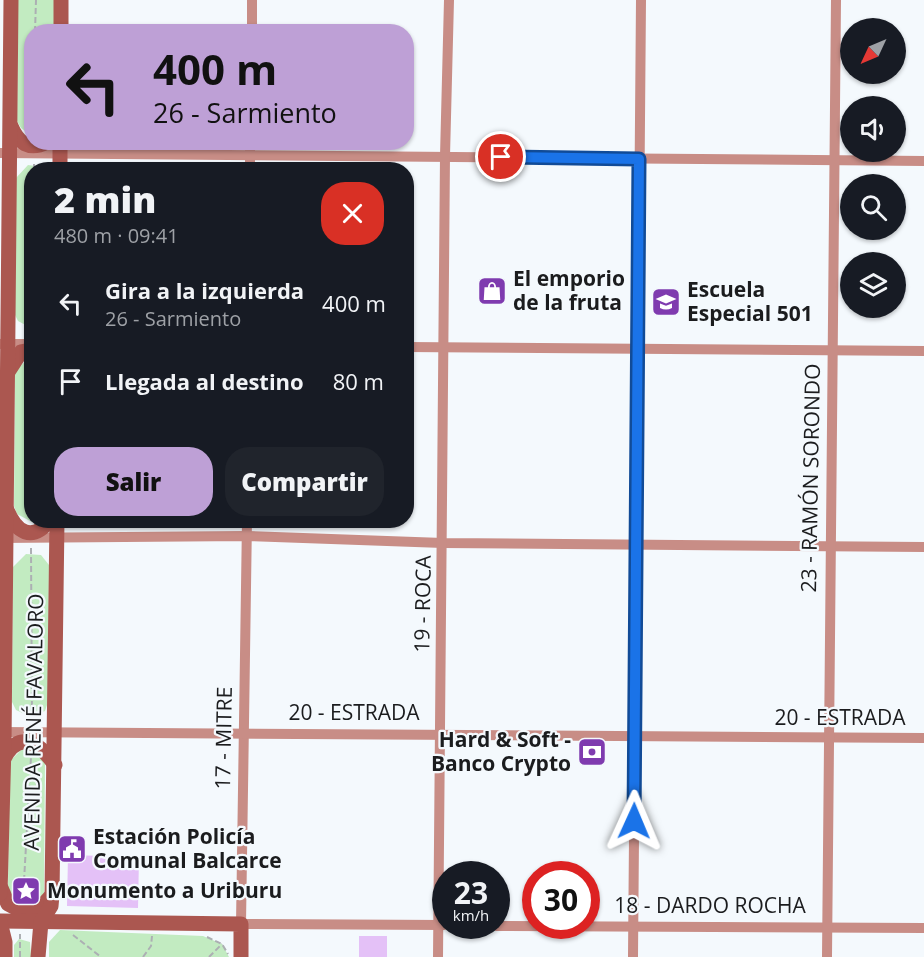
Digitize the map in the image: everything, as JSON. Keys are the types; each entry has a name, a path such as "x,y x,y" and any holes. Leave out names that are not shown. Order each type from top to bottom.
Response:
{"main road":[{"name":"AVENIDA RENÉ FAVALORO","path":"1,891 3,538 7,510 8,372 4,344 5,153 10,123 11,0"},
{"path":"61,0 61,24"},
{"path":"10,123 16,137 24,145"},
{"path":"8,372 21,352 24,351"},
{"path":"7,510 12,523 20,531 31,535 44,528"},
{"name":"AVENIDA RENÉ FAVALORO","path":"38,957 41,922 51,906 52,895 57,528"},
{"path":"3,760 9,750 32,736 55,765"},
{"path":"1,891 8,904 22,917 41,922 241,924"},
{"path":"5,957 5,942 0,921 22,917 39,909 52,895"},
{"name":"17 - MITRE","path":"241,924 241,957"}],"street":[{"path":"252,0 252,24"},
{"name":"19 - ROCA","path":"442,861 445,156 448,0"},
{"path":"633,957 640,0"},
{"name":"23 - RAMÓN SORONDO","path":"826,957 836,0"},
{"path":"5,153 32,150"},
{"path":"131,150 250,155 924,161"},
{"path":"250,150 250,162"},
{"path":"4,344 24,344"},
{"path":"414,347 924,351"},
{"name":"17 - MITRE","path":"241,924 247,528"},
{"path":"3,538 31,535 57,538 247,536 443,543 924,547"},
{"name":"20 - ESTRADA","path":"2,732 32,736 56,731 924,738"},
{"path":"241,924 432,925"},
{"name":"18 - DARDO ROCHA","path":"510,926 924,928"},
{"name":"19 - ROCA","path":"438,957 440,939"}],"path":[{"path":"35,24 36,0"},
{"path":"20,957 32,736 31,528"},
{"path":"66,930 101,957"},
{"path":"143,957 151,946 152,933"},
{"path":"209,957 222,944"}],"green space":[{"path":"18,0 54,0 54,24 24,24 24,130 17,121"},
{"path":"24,169 24,324 18,321 14,313 16,178"},
{"path":"24,363 24,518 17,514 14,506 15,371"},
{"path":"26,554 41,555 49,565 48,702 45,711 31,717 16,710 12,702 13,567"},
{"path":"22,749 30,749 45,760 44,897 31,906 17,903 8,893 9,762"},
{"path":"60,930 203,936 222,944 229,957 49,957 49,942"},
{"path":"19,939 30,942 31,957 14,957 14,945"}],"building":[{"path":"68,855 139,857 138,908 67,906"},
{"path":"359,936 387,936 387,957 359,957"}],"place":[{"name":"El emporio de la fruta","path":"492,291"},
{"name":"Escuela Especial 501","path":"666,302"},
{"name":"Hard & Soft - Banco Crypto","path":"592,752"},
{"name":"Estación Policía Comunal Balcarce","path":"72,849"},
{"name":"Monumento a Uriburu","path":"26,891"}],"route":[{"path":"501,157 639,159 634,821"}]}
